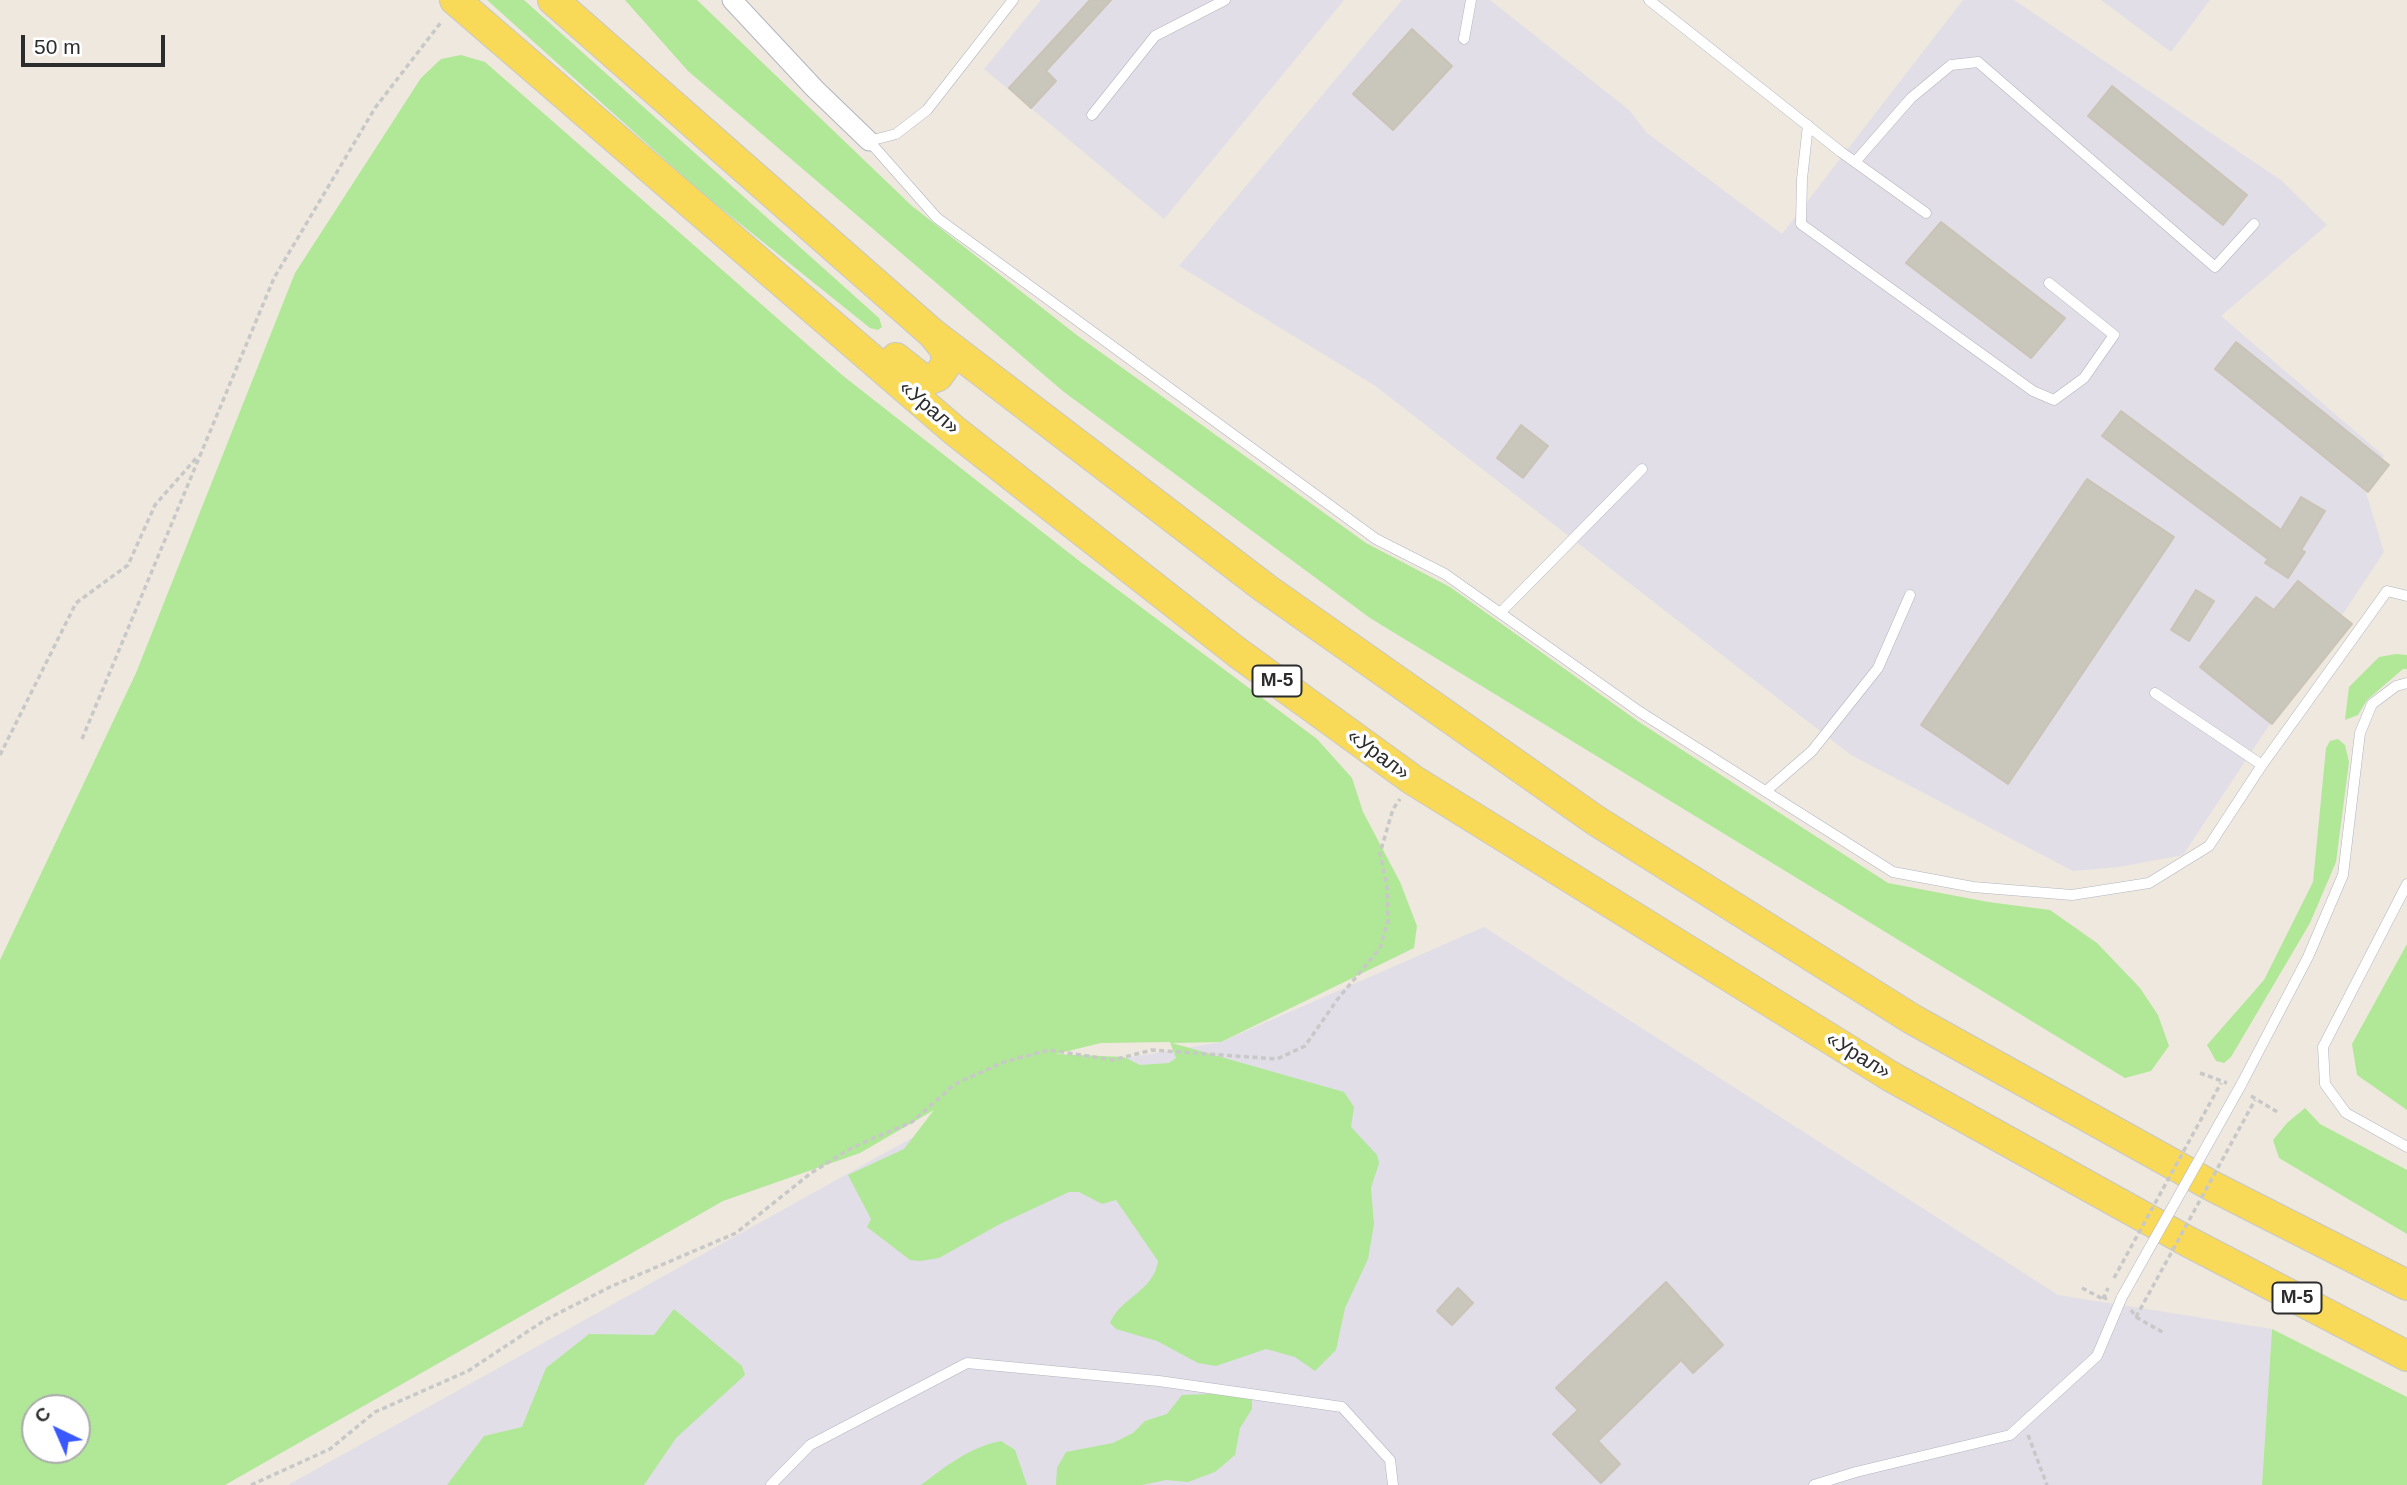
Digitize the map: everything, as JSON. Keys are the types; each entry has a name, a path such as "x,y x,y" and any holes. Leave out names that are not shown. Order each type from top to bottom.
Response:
{"main road":[{"path":"553,0 933,334 1265,588 1595,820 1912,1019 2214,1186 2407,1285"},
{"name":"«Урал»","path":"456,1 987,456 1238,653 1413,780 1889,1076 2187,1241 2397,1351"},
{"path":"826,320 864,332 925,381 938,376 947,363 944,349 933,334"}],"street":[{"path":"732,0 814,89 869,141"}],"lane":[{"path":"1013,0 927,110 896,134 869,141 937,218 1376,539 1445,574 1640,712 1893,872 1973,887 2072,895 2149,883 2209,846 2262,765 2387,591 2407,596"},
{"path":"1092,116 1155,36 1225,0"},
{"path":"1464,39 1471,0"},
{"path":"1649,0 1855,162 1926,213"},
{"path":"1855,162 1911,98 1951,65 1978,62 2215,267 2254,225"},
{"path":"1808,125 1802,180 1801,224 2033,391 2054,400 2084,378 2114,335 2049,283"},
{"path":"1500,612 1642,469"},
{"path":"1766,791 1812,751 1878,668 1910,595"},
{"path":"1815,1485 1856,1472 2010,1434 2097,1356 2122,1297 2241,1085 2308,957 2343,875 2360,733 2372,704 2396,686 2407,683"},
{"path":"2155,693 2262,765"},
{"path":"2407,884 2323,1047 2325,1084 2346,1113 2407,1147"},
{"path":"2397,1351 2407,1368"},
{"path":"771,1485 810,1445 967,1363 1159,1381 1342,1407 1390,1460 1393,1485"}],"path":[{"path":"82,739 274,278 375,108 456,1"},
{"path":"0,755 76,603 128,565 155,505 201,453"},
{"path":"251,1485 330,1449 375,1412 468,1371 545,1320 610,1287 736,1233 811,1173 853,1147 912,1122 955,1084 1004,1062 1049,1050 1113,1060 1153,1050 1277,1059 1305,1045 1337,1000 1380,948 1388,921 1387,886 1380,853 1393,809 1413,780"},
{"path":"2082,1288 2103,1298 2221,1083 2200,1073"},
{"path":"2164,1333 2136,1317 2255,1100 2279,1114"},
{"path":"2024,1422 2047,1485"}],"shaded area":[{"path":"1041,0 1344,0 1164,219 984,69"},
{"path":"1402,0 1490,0 1629,110 1647,133 1782,234 1963,0 2014,0 2282,181 2327,225 2221,316 2384,456 2364,486 2384,552 2183,855 2119,867 2073,871 1851,755 1374,385 1179,266"},
{"path":"2101,0 2210,0 2171,52"},
{"path":"1484,927 2058,1295 2272,1329 2262,1485 288,1485 1025,1075 1221,1042"}],"green space":[{"path":"487,0 524,0 879,318 882,327 878,330 870,328 702,193"},
{"path":"625,0 697,0 912,206 1078,336 1366,543 1450,587 1639,722 1888,883 1988,902 2050,910 2097,943 2140,988 2158,1015 2169,1046 2151,1071 2125,1078 1370,618 1064,392 688,71"},
{"path":"461,55 485,62 842,375 1078,560 1317,739 1352,778 1363,812 1400,882 1417,926 1414,948 1221,1042 1172,1043 1344,1092 1354,1107 1351,1127 1377,1155 1379,1163 1371,1188 1374,1224 1368,1259 1345,1308 1336,1350 1315,1371 1295,1357 1266,1349 1216,1366 1198,1363 1157,1341 1116,1329 1110,1323 1115,1314 1150,1280 1158,1261 1116,1200 1102,1204 1079,1192 1069,1192 1000,1224 939,1258 910,1260 867,1227 871,1219 848,1175 904,1149 934,1110 860,1153 723,1201 225,1485 0,1485 0,960 136,673 295,273 421,78 441,59","holes":["1170,1042 1176,1058 1169,1063 1140,1065 1124,1057 1056,1054 1101,1043"]},
{"path":"2407,655 2407,669 2403,669 2367,700 2358,715 2345,720 2349,687 2379,657"},
{"path":"2338,739 2345,745 2349,762 2336,862 2310,923 2231,1057 2224,1063 2216,1061 2207,1045 2264,980 2313,882 2326,748 2330,741"},
{"path":"2407,944 2407,1110 2357,1075 2352,1044"},
{"path":"2305,1108 2320,1124 2407,1170 2407,1234 2279,1158 2273,1140 2287,1123"},
{"path":"674,1309 742,1366 745,1375 676,1438 644,1485 447,1485 484,1436 522,1427 546,1368 589,1334 654,1335"},
{"path":"2272,1329 2407,1397 2407,1485 2262,1485"},
{"path":"1236,1393 1252,1400 1252,1409 1240,1428 1235,1455 1215,1472 1188,1482 1166,1480 1142,1485 1056,1485 1057,1468 1066,1452 1113,1443 1133,1433 1145,1421 1167,1414 1182,1395"},
{"path":"1001,1441 1015,1450 1027,1485 921,1485 969,1453"}],"building":[{"path":"1090,0 1111,0 1046,71 1056,81 1031,108 1009,88"},
{"path":"1412,29 1452,66 1393,130 1353,94"},
{"path":"2112,86 2247,195 2223,225 2088,116"},
{"path":"1941,222 2065,318 2031,358 1906,263"},
{"path":"2236,342 2389,465 2368,492 2215,369"},
{"path":"2121,411 2281,530 2301,497 2325,511 2301,550 2305,552 2288,578 2265,563 2268,559 2102,436"},
{"path":"1521,425 1548,446 1523,478 1497,458"},
{"path":"2087,479 2174,537 2008,784 1921,725"},
{"path":"2298,581 2352,624 2272,724 2200,667 2256,597 2274,610"},
{"path":"2196,590 2214,601 2189,641 2171,630"},
{"path":"1666,1282 1723,1345 1693,1373 1681,1360 1598,1441 1620,1464 1601,1483 1553,1434 1578,1410 1556,1388"},
{"path":"1458,1288 1473,1303 1452,1325 1437,1311"}]}
